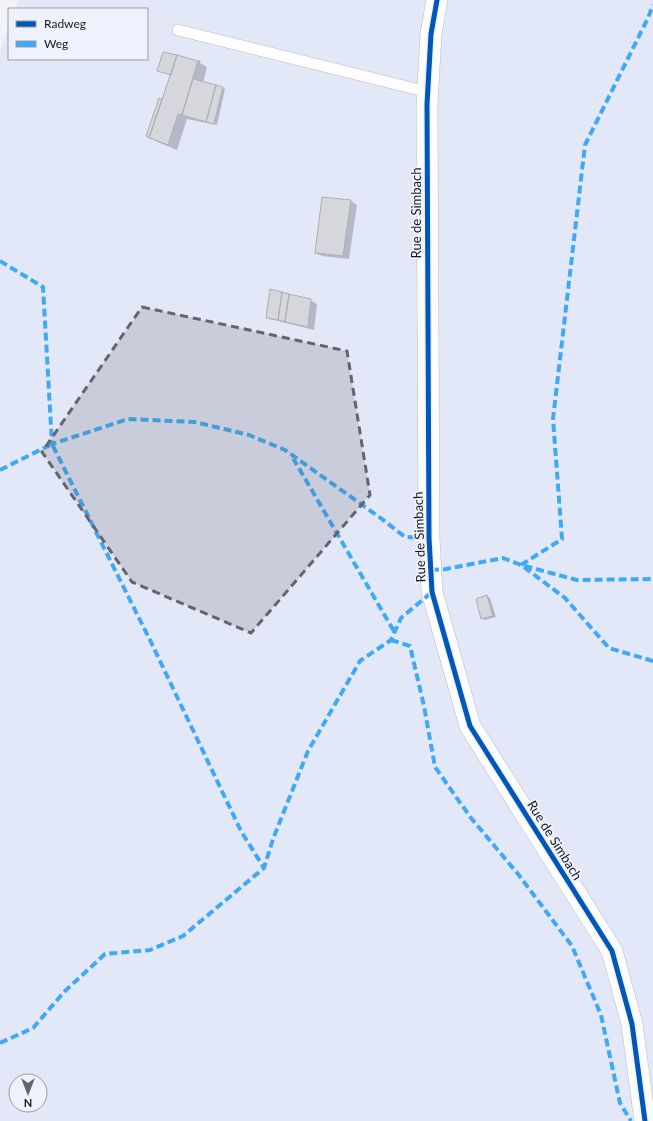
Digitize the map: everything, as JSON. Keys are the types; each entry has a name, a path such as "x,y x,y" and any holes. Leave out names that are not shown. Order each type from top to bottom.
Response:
{"street":[{"name":"Rue de Simbach","path":"437,0 431,34 428,92 429,538 432,592 470,726 612,951 632,1024 645,1121"}],"lane":[{"path":"178,30 428,92"}],"highlighted area":[{"path":"142,307 347,351 370,495 251,633 132,582 42,452"}],"shaded area":[{"path":"18,0 653,0 653,1112 643,1121 0,1121 0,51 8,29 8,60 148,60 148,8 15,8"}],"building":[{"path":"163,52 177,55 171,75 157,71"},
{"path":"177,55 198,61 182,115 178,114 168,145 149,138"},
{"path":"198,61 200,61 194,79 216,85 206,122 182,115"},
{"path":"216,85 223,87 214,124 206,122"},
{"path":"159,98 162,99 149,138 146,136"},
{"path":"322,197 351,200 343,256 315,253"},
{"path":"270,289 282,292 278,320 266,318"},
{"path":"282,292 289,294 285,322 278,320"},
{"path":"289,294 311,299 308,327 285,322"},
{"path":"487,595 493,616 481,619 476,599"}],"marked path":[{"path":"521,565 562,539 553,419 585,145 653,5"},
{"path":"0,261 43,287 52,444 128,419 195,422 249,435 285,450 405,537 429,538"},
{"path":"0,470 52,444 150,640 241,831 264,868"},
{"path":"293,458 395,633"},
{"path":"431,570 446,569 503,558 521,565 577,580 653,579"},
{"path":"524,567 565,598 609,648 653,661"},
{"path":"0,1043 33,1028 65,991 105,954 150,950 183,936 264,868 273,839 308,751 360,661 391,640 401,618 432,592"},
{"path":"391,640 410,646 424,706 435,767 471,818 518,874 572,946 601,1015 620,1103 631,1121"}],"cycle path":[{"path":"437,0 431,34 427,104 429,538 432,592 470,726 612,951 632,1024 645,1121"}]}
